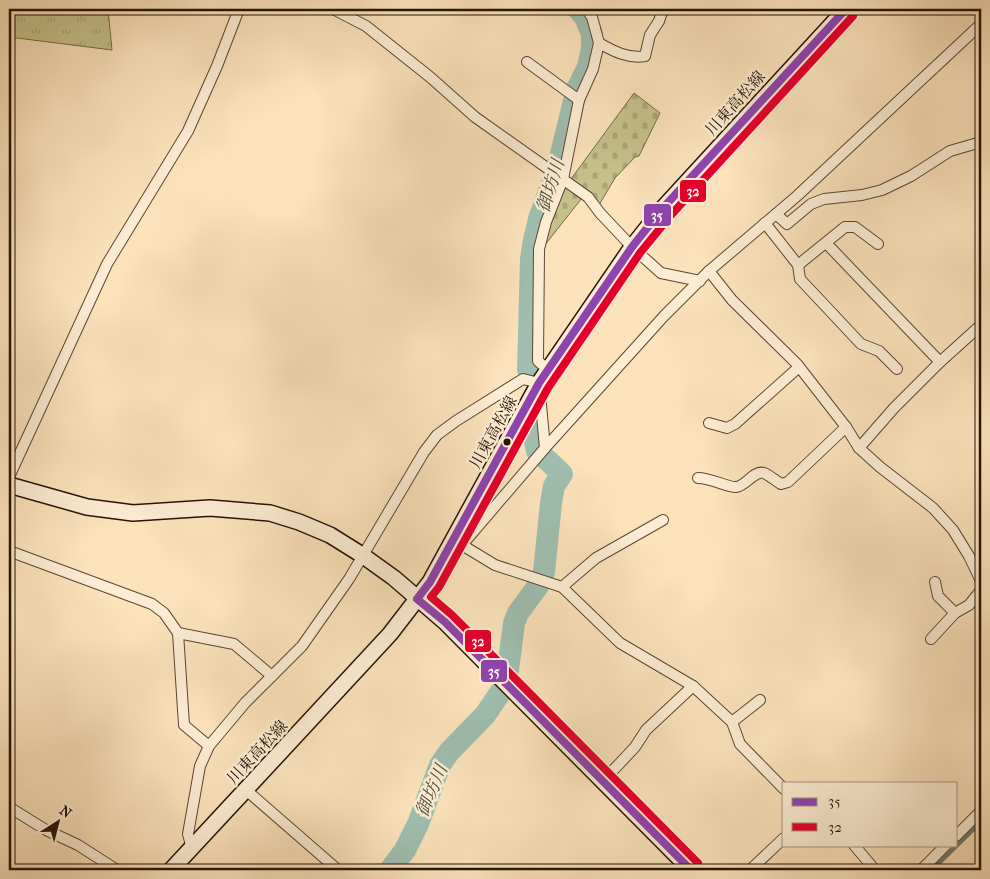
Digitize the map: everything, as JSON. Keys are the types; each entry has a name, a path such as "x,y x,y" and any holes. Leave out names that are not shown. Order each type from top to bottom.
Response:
{"main road":[{"name":"川東高松線","path":"171,870 390,634 417,600 430,582 540,383 632,247 663,208 846,9"},
{"path":"9,485 87,507 133,512 210,508 270,513 299,522 330,535 394,578 417,600 445,622 692,870"}],"street":[{"path":"9,476 107,264 188,131 239,9"},
{"path":"333,9 366,26 430,77 475,117 588,197 600,213 632,247 661,274 700,281"},
{"path":"548,370 538,361 539,249 576,98 593,69 599,43 592,17 586,9"},
{"path":"599,43 635,58 645,56 650,35 659,21 663,9"},
{"path":"430,582 545,448 664,316 709,271 776,214 981,24"},
{"path":"527,62 576,98"},
{"path":"776,214 787,224 811,204 824,199 862,195 882,190 911,176 950,151 981,142"},
{"path":"765,223 798,265 800,279 861,344 879,351 896,369"},
{"path":"798,265 845,227 855,227 878,244"},
{"path":"826,243 940,362"},
{"path":"709,271 732,300 799,367 846,427 859,448 880,467 933,508 953,530 969,556 981,581"},
{"path":"859,448 894,408 940,362 981,325"},
{"path":"709,424 727,428 735,424 799,367"},
{"path":"192,849 188,834 200,766 209,746 244,703 302,646 349,579 424,452 437,435 524,379 540,383 545,448"},
{"path":"698,478 707,478 734,488 743,485 758,473 764,473 781,484 788,482 846,427"},
{"path":"562,587 596,558 663,520"},
{"path":"462,545 495,565 562,587 620,643 693,686 732,722 740,744 782,787"},
{"path":"9,551 152,604 164,613 178,633 184,725 209,746"},
{"path":"935,582 938,596 955,613"},
{"path":"931,639 955,613 969,605 981,590"},
{"path":"178,633 234,644 272,676"},
{"path":"603,781 635,746 646,730 693,686"},
{"path":"732,722 760,700"},
{"path":"246,790 338,870"},
{"path":"9,807 46,830 78,845 117,870"},
{"path":"958,834 981,811"},
{"path":"750,870 782,840"},
{"path":"855,846 875,870"},
{"path":"921,870 945,846"}],"green space":[{"path":"9,9 108,9 112,50 9,37"},
{"path":"634,93 660,113 639,156 635,157 615,178 599,205 571,179"},
{"path":"567,186 582,198 544,246 557,200"}],"waterway":[{"name":"御坊川","path":"528,370 531,259 534,240 539,219 558,166 577,89 588,67 592,49 592,34 585,17 578,9"},
{"name":"御坊川","path":"532,426 537,451"},
{"name":"御坊川","path":"508,670 514,623 518,613 538,586 544,572 554,486 562,474 544,457"},
{"name":"御坊川","path":"390,870 405,850 418,824 440,765 449,752 485,715 500,693"},
{"path":"958,845 981,822"},
{"path":"932,870 956,846"}],"transit line":[{"name":"35","path":"691,870 445,622 417,599 430,582 539,383 632,247 663,208 846,9"},
{"name":"32","path":"698,863 452,615 431,597 439,587 548,388 640,253 671,215 853,16"}]}
